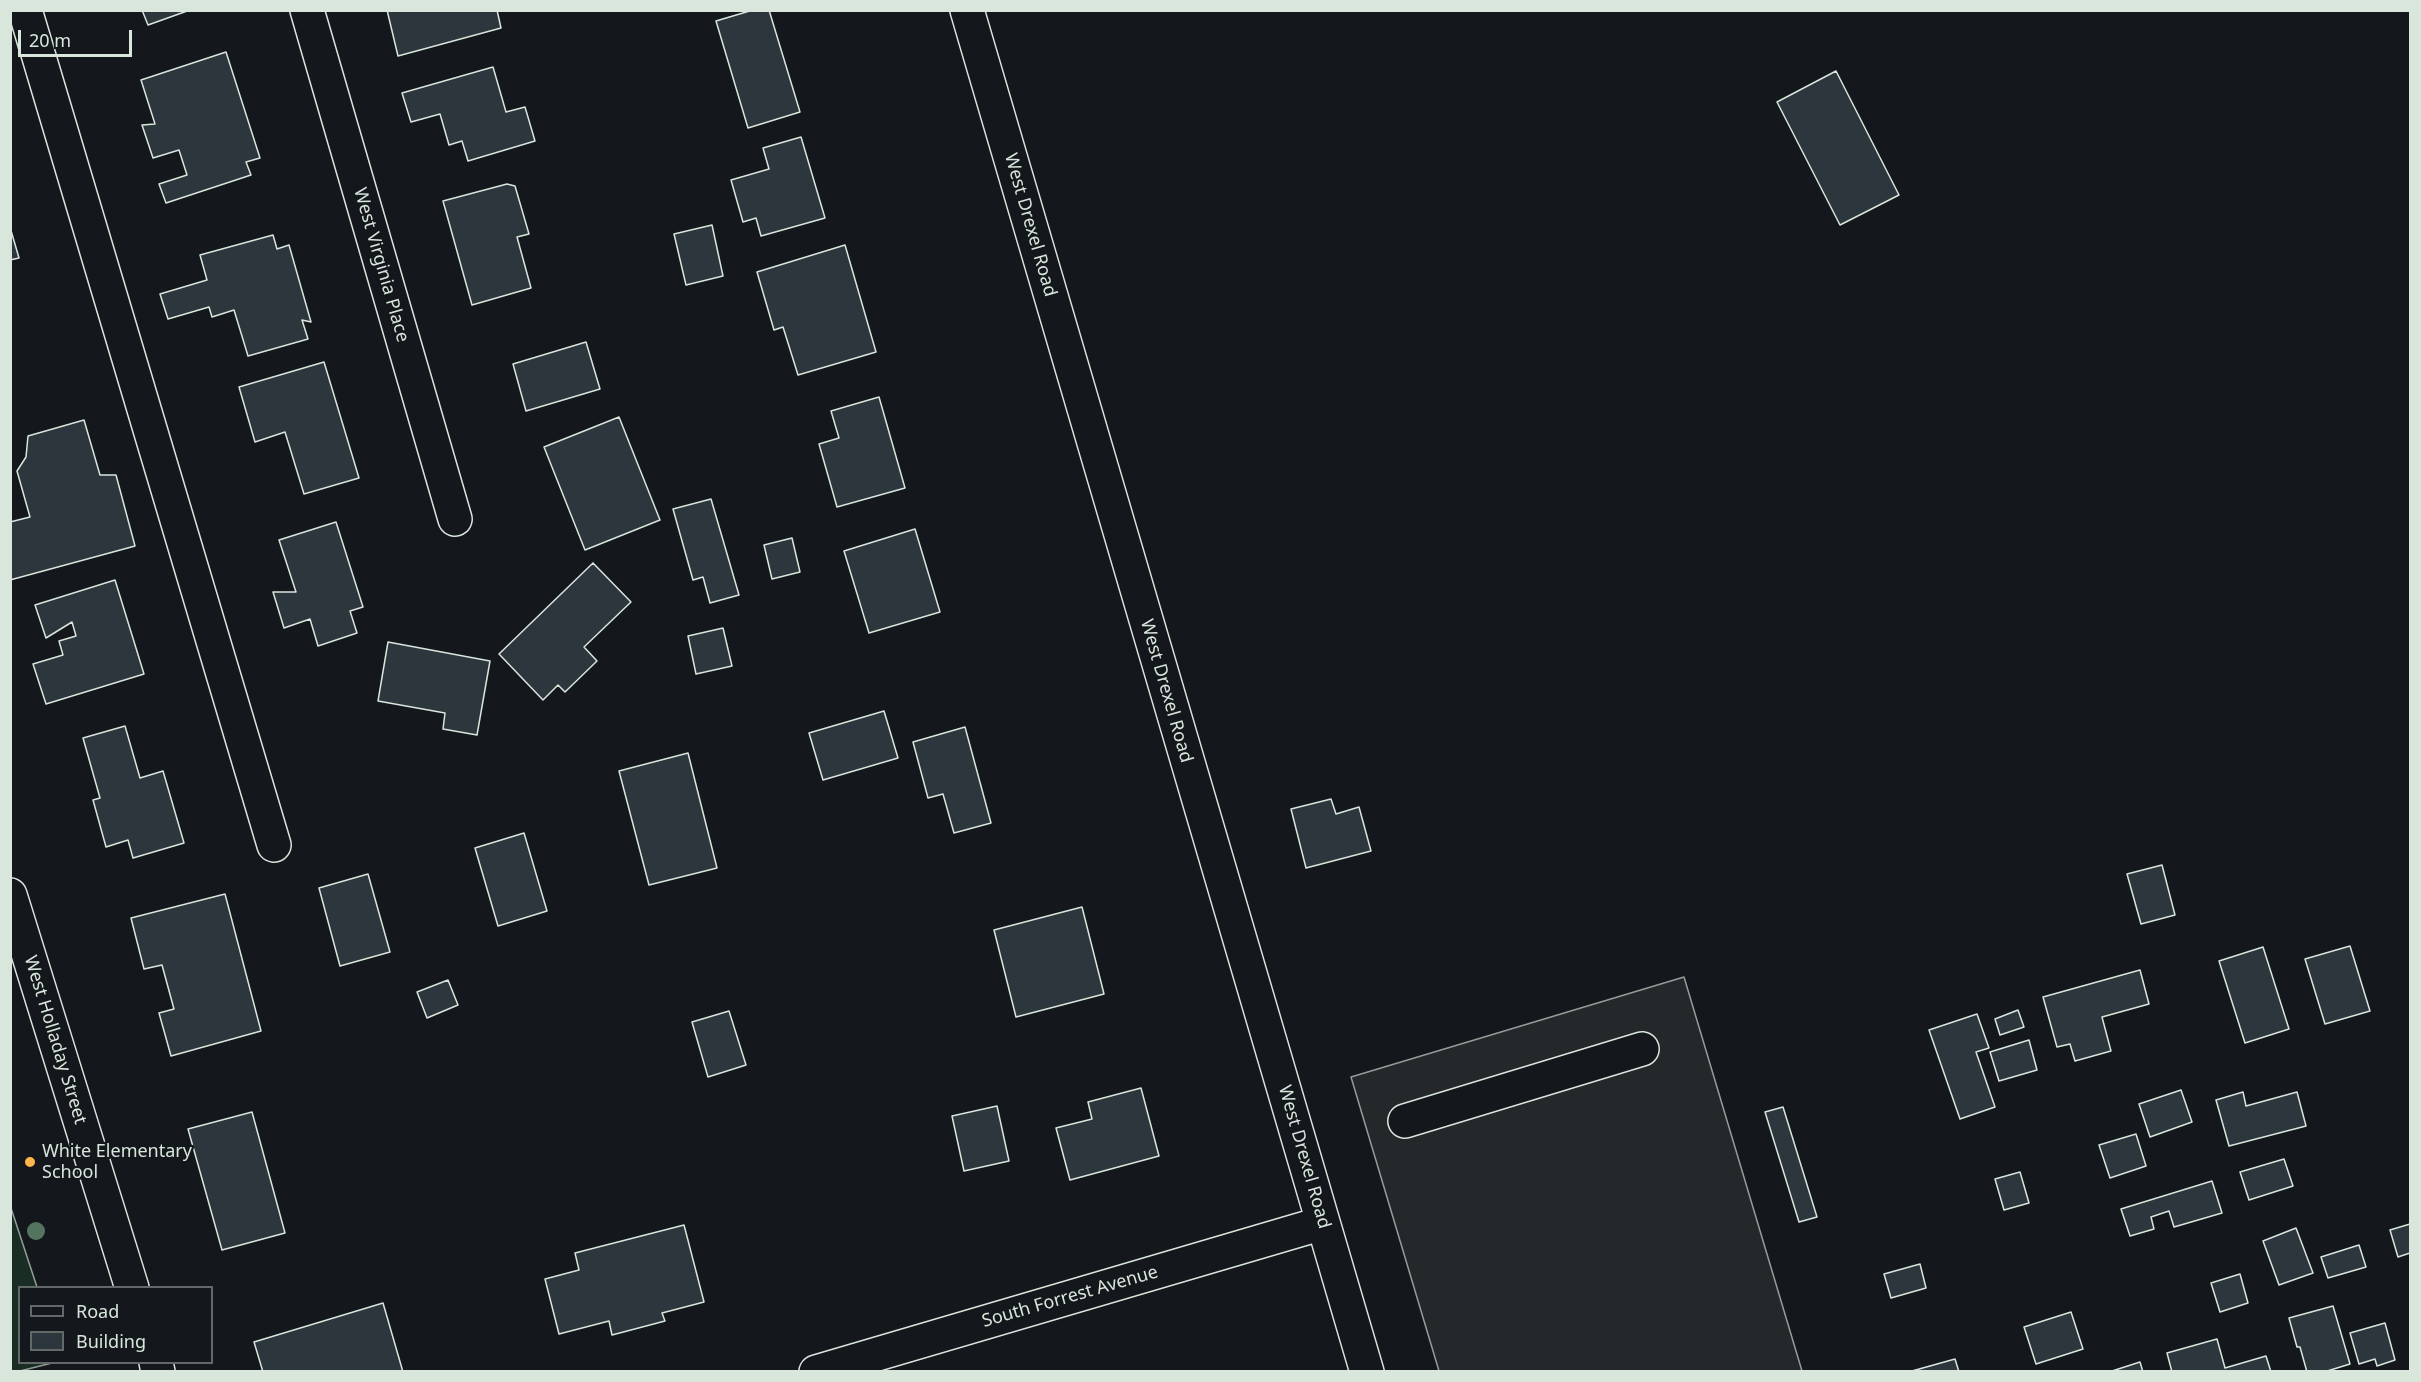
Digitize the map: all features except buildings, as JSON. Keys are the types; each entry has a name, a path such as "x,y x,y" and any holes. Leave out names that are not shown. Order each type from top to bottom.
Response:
{"street":[{"path":"25,10 274,845"},
{"name":"West Virginia Place","path":"308,10 455,519"},
{"name":"West Drexel Road","path":"967,10 1367,1371"},
{"name":"West Holladay Street","path":"10,895 132,1286"},
{"path":"1405,1121 1642,1050"},
{"name":"South Forrest Avenue","path":"816,1371 1323,1222"}],"green space":[{"path":"10,1205 37,1286 18,1286 18,1364 48,1364 11,1371"}],"shaded area":[{"path":"1684,977 1802,1371 1439,1371 1351,1077"}],"place":[{"name":"White Elementary School","path":"30,1162"}]}
